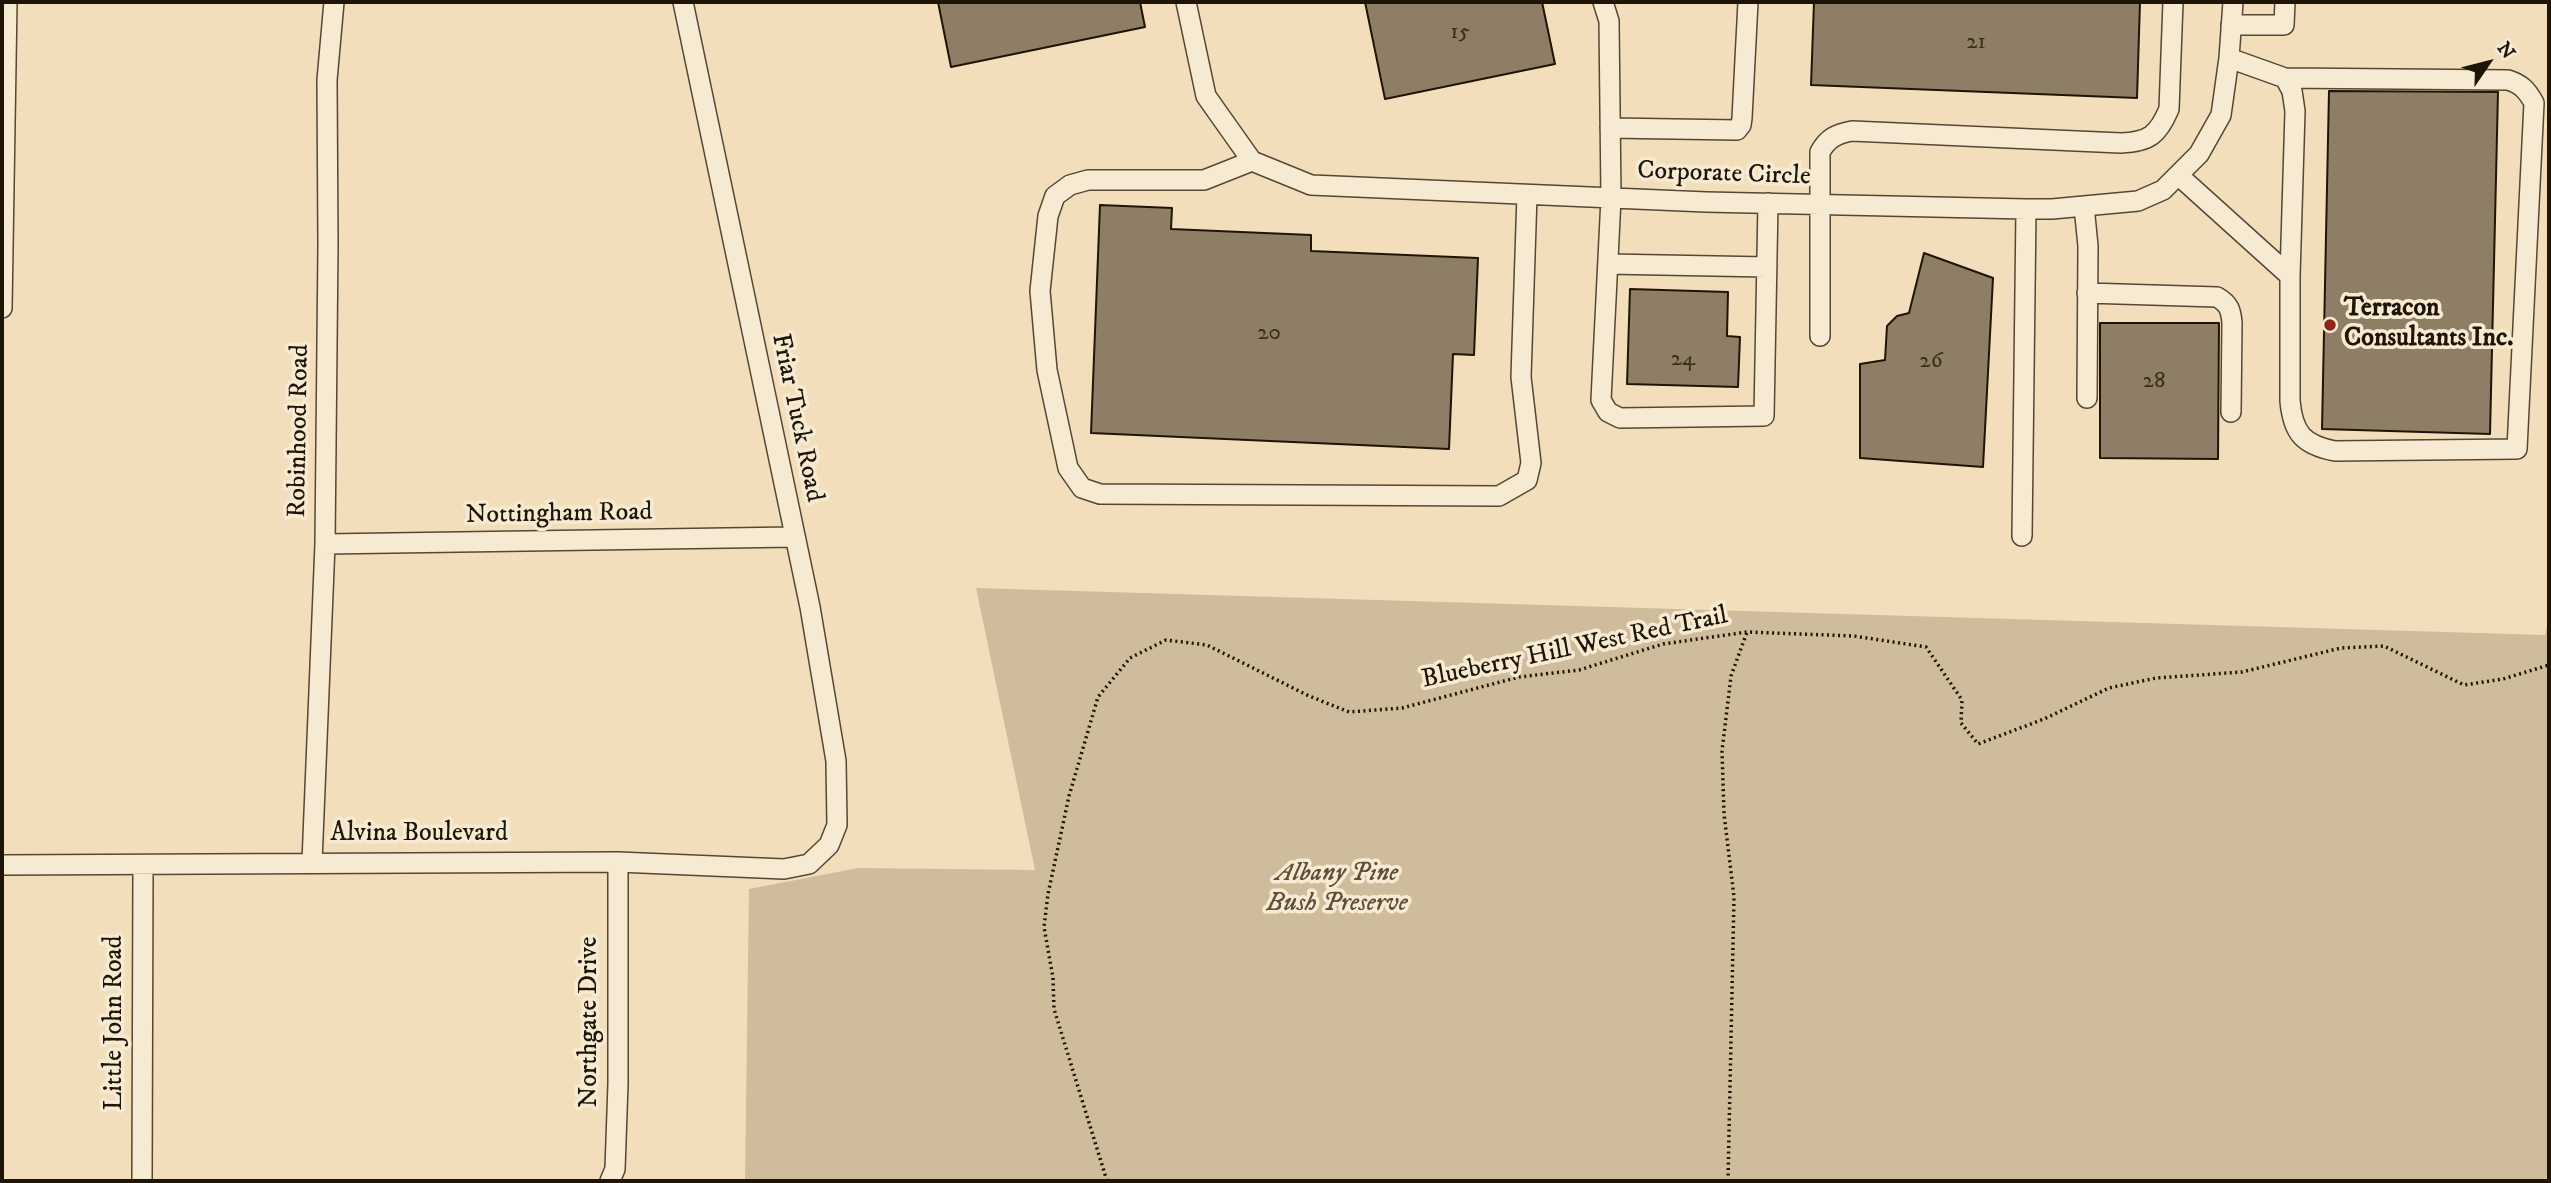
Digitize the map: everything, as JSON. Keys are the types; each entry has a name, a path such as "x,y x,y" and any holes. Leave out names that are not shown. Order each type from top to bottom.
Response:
{"street":[{"path":"2,308 7,2"},
{"name":"Robinhood Road","path":"312,862 325,544 327,80 334,2"},
{"name":"Friar Tuck Road","path":"683,2 810,607 836,761 837,825 829,845"},
{"path":"1186,2 1206,96 1252,161 1204,180 1088,180 1070,185 1055,196 1048,216 1040,291 1047,370 1068,468 1082,488 1100,494 1485,496 1499,496 1513,490 1527,480 1531,463 1521,377 1527,195"},
{"path":"1603,2 1609,21 1611,198 1601,400 1608,412 1620,418 1764,416 1768,203"},
{"path":"1610,128 1737,130 1742,118 1748,2"},
{"path":"1820,336 1819,152 1826,141 1837,134 1852,131 2140,142 2152,136 2162,125 2169,110 2174,2"},
{"name":"Corporate Circle","path":"1252,161 1311,185 1527,195 2026,209 2138,201 2163,190 2199,154 2221,116 2230,58 2233,2"},
{"path":"2231,25 2284,25 2285,2"},
{"path":"2230,58 2285,78 2508,80 2520,84 2528,92 2534,103 2517,449 2335,451 2316,447 2296,429 2291,409 2290,276 2295,111 2292,91 2285,78"},
{"path":"2178,175 2290,276"},
{"path":"2084,206 2088,246 2087,398"},
{"path":"2022,536 2026,209"},
{"path":"1608,264 1767,267"},
{"path":"2087,293 2217,297 2226,302 2231,309 2232,323 2231,412"},
{"name":"Nottingham Road","path":"325,544 794,537"},
{"name":"Alvina Boulevard","path":"2,865 618,862 784,869 809,864 829,845"},
{"name":"Northgate Drive","path":"610,1181 614,1169 618,1084 618,862"},
{"name":"Little John Road","path":"142,1181 143,866"}],"path":[{"name":"Blueberry Hill West Red Trail","path":"1107,1181 1054,1009 1053,978 1044,927 1066,808 1098,697 1129,659 1166,640 1207,645 1309,696 1349,712 1402,708 1519,677 1579,670 1663,644 1746,632 1854,636 1926,648 1962,700 1961,723 1979,744 2044,719 2109,688 2156,678 2242,672 2341,648 2384,646 2464,685 2503,679 2549,665"},
{"path":"1728,1181 1734,897 1724,814 1722,751 1731,676 1746,632"}],"green space":[{"name":"Albany Pine Bush Preserve","path":"976,588 2545,635 2549,615 2549,1181 745,1181 749,889 858,868 1035,870"}],"building":[{"path":"938,2 1140,2 1145,27 951,67"},
{"path":"1365,2 1542,2 1555,64 1385,99"},
{"path":"1814,2 2140,2 2137,98 1811,85"},
{"path":"2329,91 2498,92 2490,434 2322,429"},
{"path":"1100,205 1172,208 1171,229 1311,235 1311,251 1478,258 1474,355 1453,354 1449,449 1091,433"},
{"path":"1924,253 1993,278 1983,467 1860,458 1860,364 1885,360 1887,326 1897,316 1909,313"},
{"path":"1630,289 1728,292 1727,336 1740,337 1738,387 1627,384"},
{"path":"2100,323 2219,323 2218,459 2100,458"}],"place":[{"name":"Terracon Consultants Inc.","path":"2330,325"}]}
